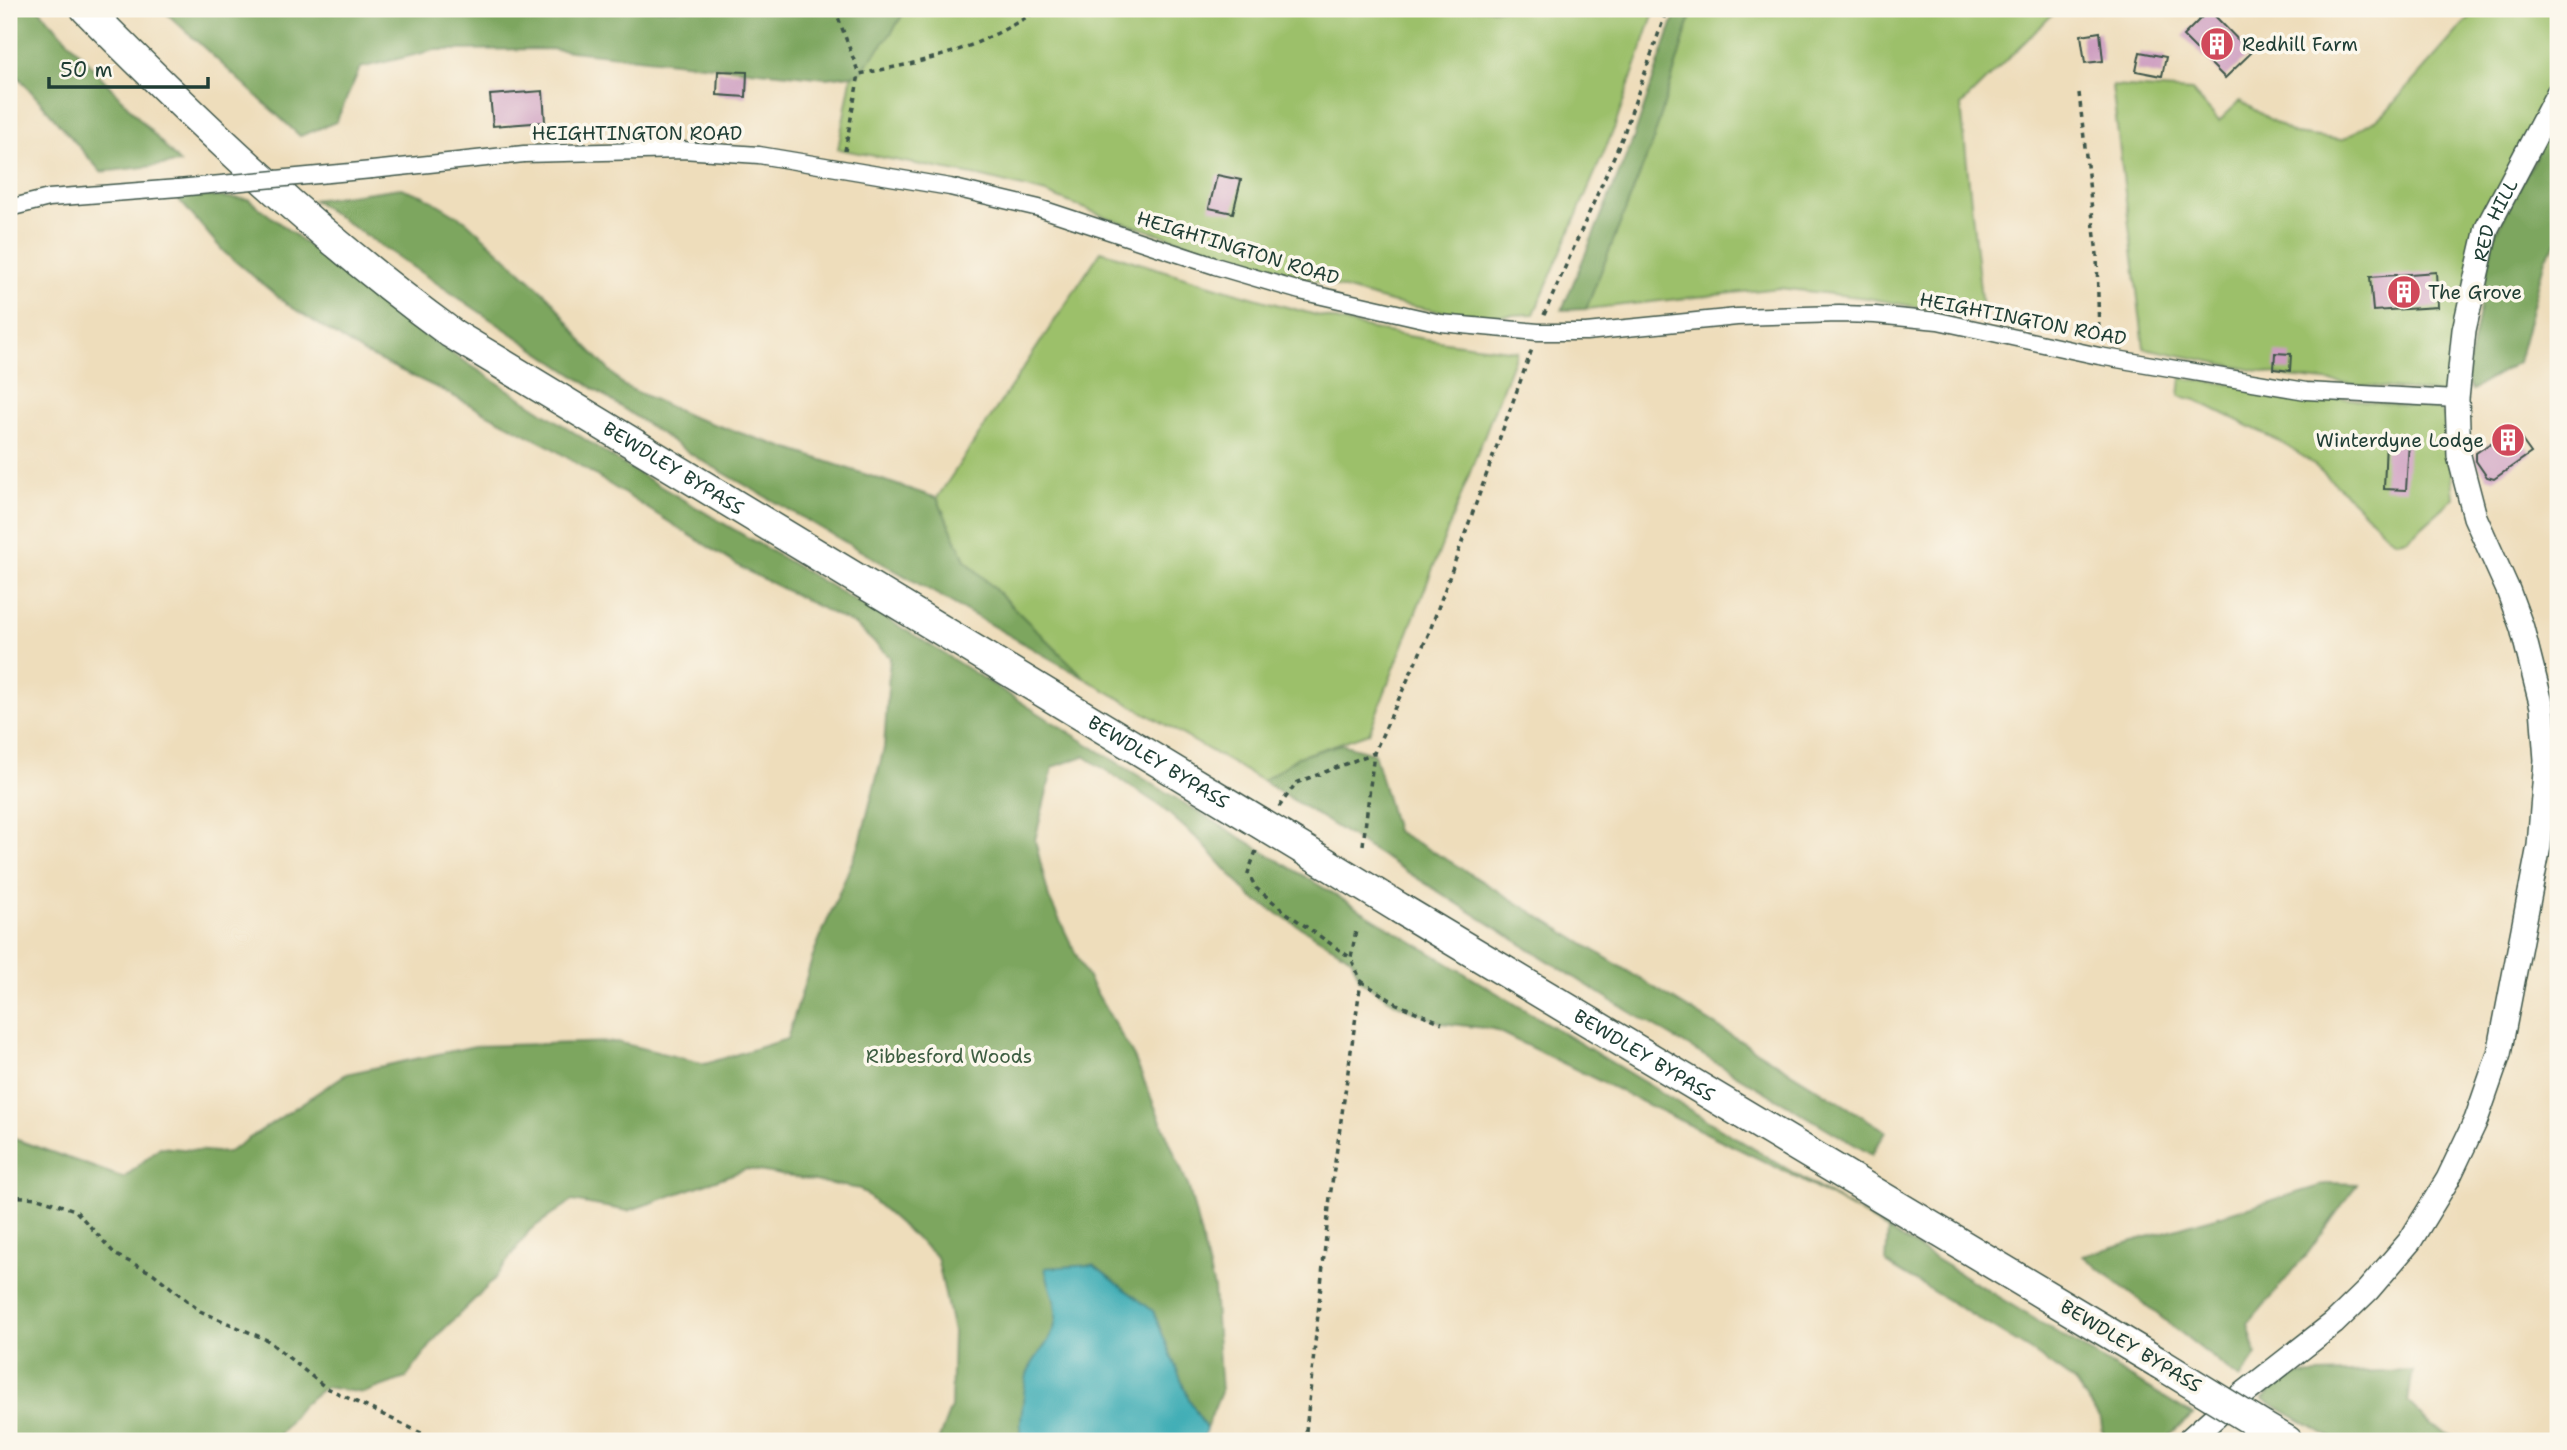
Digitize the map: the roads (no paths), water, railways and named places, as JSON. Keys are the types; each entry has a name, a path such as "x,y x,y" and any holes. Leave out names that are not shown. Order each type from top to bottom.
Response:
{"highway":[{"name":"BEWDLEY BYPASS","path":"86,9 165,89 310,223 384,284 452,333 1401,909 2275,1434"}],"main road":[{"name":"RED HILL","path":"2188,1441 2224,1409 2334,1323 2368,1290 2410,1241 2448,1179 2476,1120 2499,1054 2539,846 2546,760 2542,707 2522,628 2475,517 2459,456 2457,399 2464,330 2487,229 2558,93"}],"street":[{"name":"HEIGHTINGTON ROAD","path":"9,208 49,198 524,154 682,150 759,155 950,187 1039,208 1227,269 1402,316 1472,327 1538,332 1586,332 1737,317 1851,314 1938,321 2099,356 2306,391 2457,399"}],"water":[{"path":"1093,1265 1153,1311 1188,1397 1206,1429 1203,1441 1020,1441 1028,1372 1048,1341 1056,1320 1054,1300 1045,1268"}],"place":[{"name":"Redhill Farm","path":"2217,44"},
{"name":"The Grove","path":"2404,292"},
{"name":"Winterdyne Lodge","path":"2508,440"}],"park label":[{"name":"Ribbesford Woods","path":"949,1056"}]}
